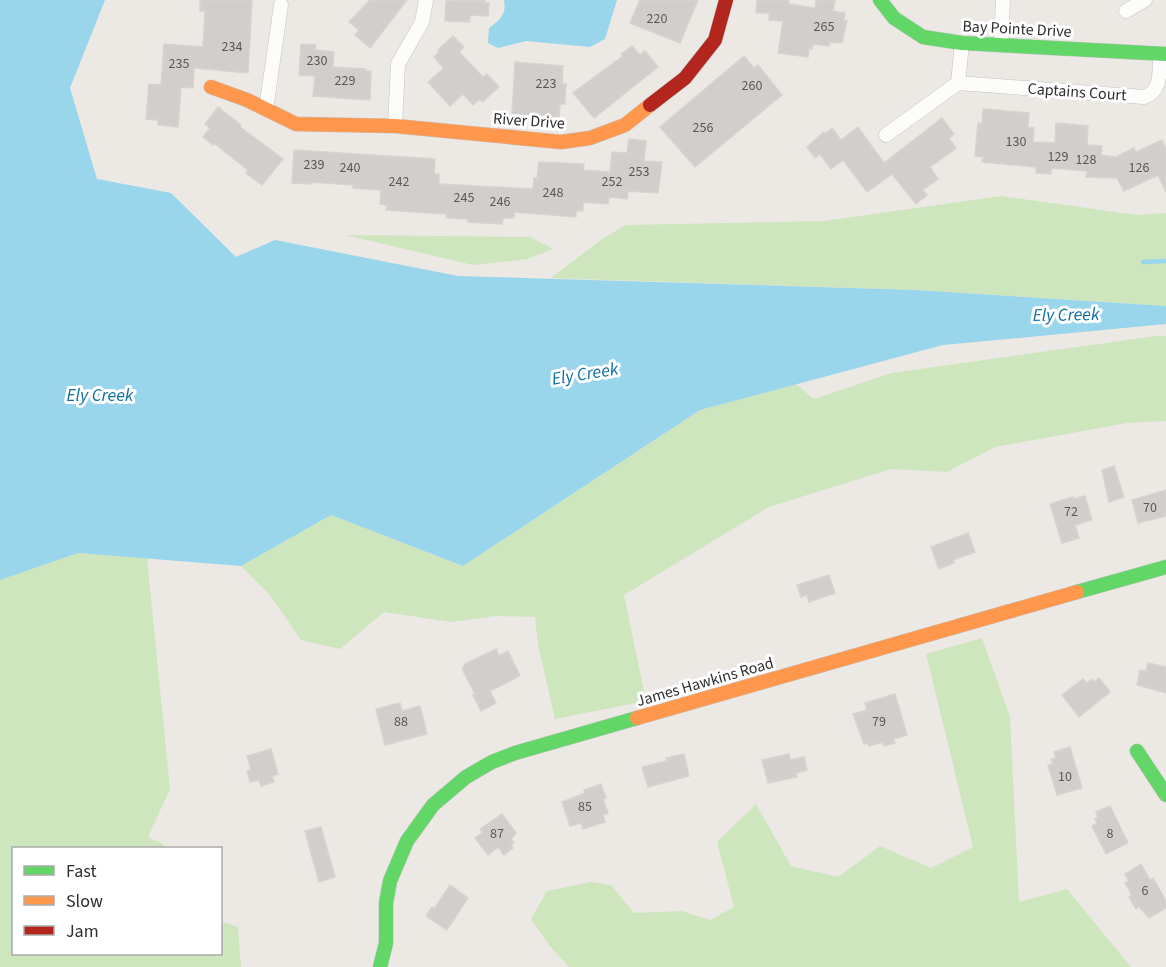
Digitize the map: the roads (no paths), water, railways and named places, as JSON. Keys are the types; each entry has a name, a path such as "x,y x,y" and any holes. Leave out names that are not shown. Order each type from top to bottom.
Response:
{"street":[{"path":"395,126 398,64 422,22 426,0"},
{"name":"River Drive","path":"211,87 296,124 395,126 561,142 590,138 625,125 685,78 716,40 726,0"},
{"name":"Bay Pointe Drive","path":"880,0 894,18 923,37 962,43 1163,54"},
{"path":"1001,45 1003,0"},
{"path":"1126,11 1145,0"},
{"path":"266,109 281,5"},
{"path":"886,135 958,83 962,43"},
{"name":"Captains Court","path":"958,83 1144,97 1152,94 1157,88 1163,54"},
{"name":"James Hawkins Road","path":"380,967 386,943 386,902 395,863 404,842 434,804 464,778 486,764 515,753 1166,567"},
{"path":"1137,751 1166,795"}],"water":[{"name":"Ely Creek","path":"0,0 105,0 70,88 97,179 171,193 236,257 275,240 458,276 915,290 1166,306 1166,324 943,345 700,410 463,566 331,515 241,566 78,553 0,580"},
{"path":"504,0 617,0 605,39 590,47 526,41 498,48 488,43 489,28 502,16"}],"waterway":[{"path":"1143,262 1166,261"}]}
